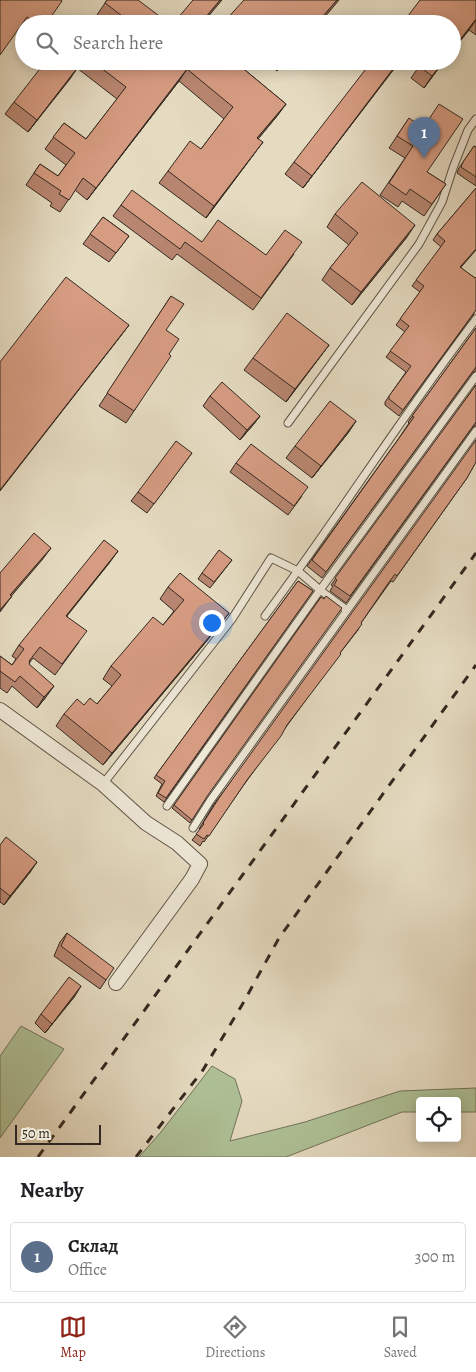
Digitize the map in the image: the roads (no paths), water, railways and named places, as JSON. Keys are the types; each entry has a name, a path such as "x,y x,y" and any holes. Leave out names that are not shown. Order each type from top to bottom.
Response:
{"street":[{"path":"0,710 103,784 146,823 177,843 200,864 192,878 116,983"}],"lane":[{"path":"288,422 419,244 442,202 465,137 476,119"},
{"path":"265,616 434,374 476,319"},
{"path":"167,806 320,590 476,376"},
{"path":"193,828 476,431"},
{"path":"103,784 232,619 271,558 298,571 347,610"}],"railway":[{"path":"38,1157 476,553"},
{"path":"136,1157 203,1070 279,938 476,665"}],"place":[{"name":"Склад","path":"424,158"}]}
